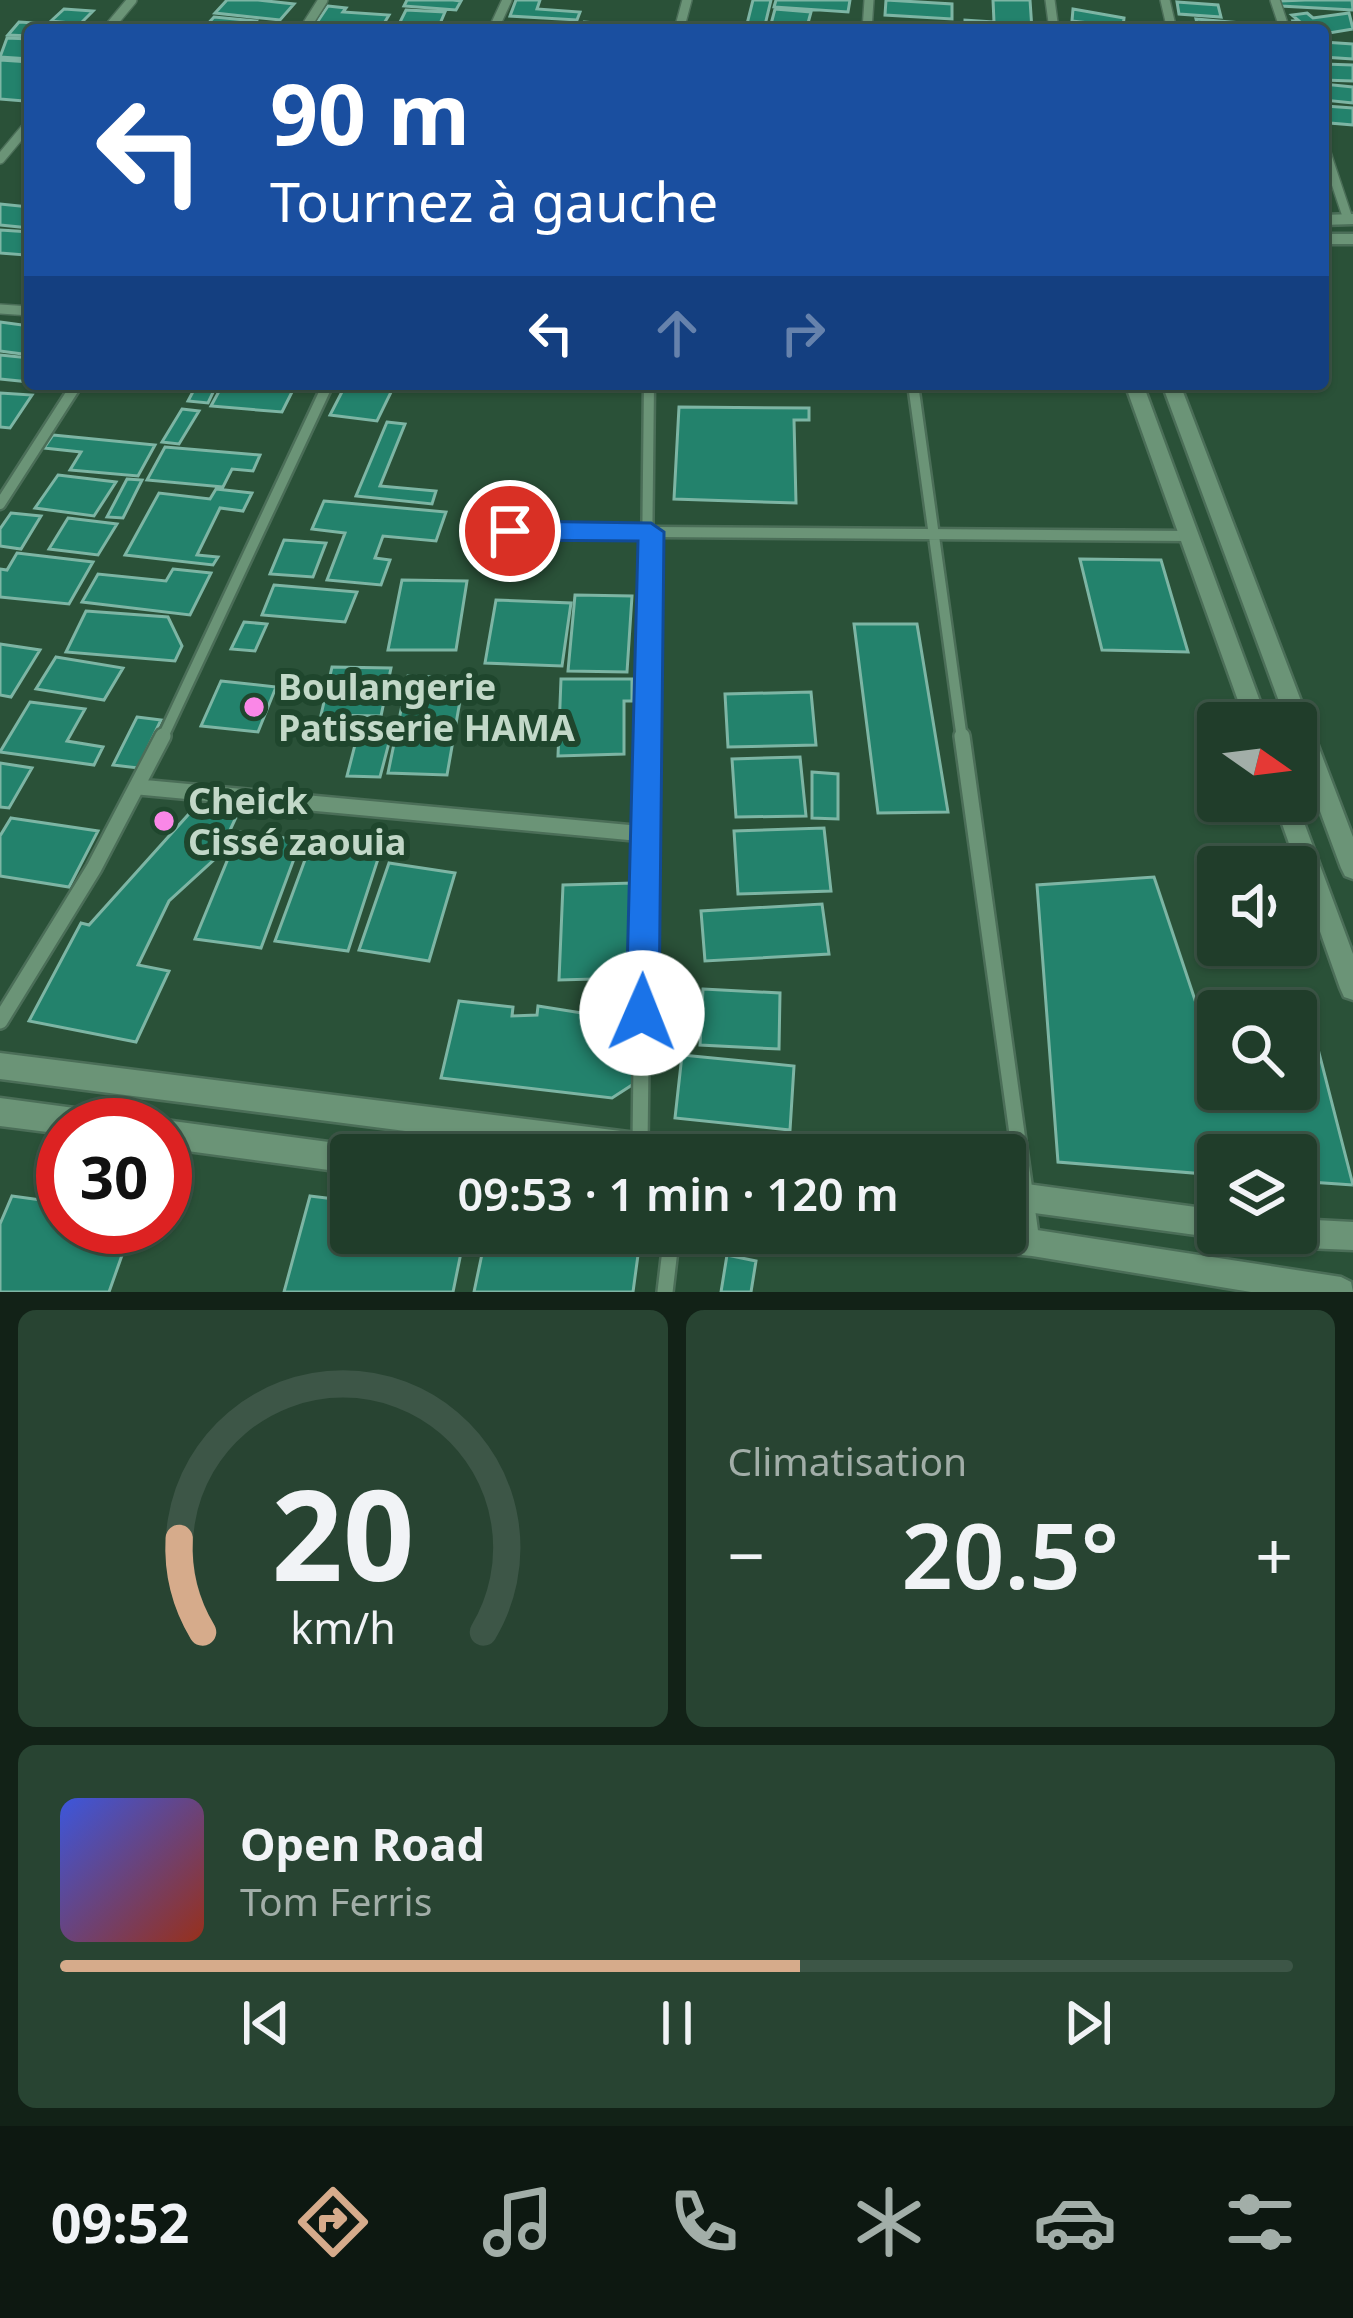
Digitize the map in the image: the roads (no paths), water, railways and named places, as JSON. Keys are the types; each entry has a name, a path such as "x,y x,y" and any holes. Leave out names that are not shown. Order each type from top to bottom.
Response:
{"street":[{"path":"112,24 132,0"},
{"path":"0,159 24,130"},
{"path":"1329,160 1351,220"},
{"path":"0,504 73,390"},
{"path":"0,1021 73,912 139,787 325,390"},
{"path":"640,1134 651,532 649,390"},
{"path":"914,390 936,534 1007,1134"},
{"path":"1136,390 1249,702"},
{"path":"1173,390 1353,868"},
{"path":"510,531 1189,536"},
{"path":"139,787 645,834"},
{"path":"1293,822 1353,988"},
{"path":"0,1066 537,1134"},
{"path":"0,1112 36,1117"},
{"path":"192,1138 330,1156"},
{"path":"1026,1198 1197,1221"},
{"path":"1026,1226 1032,1242"},
{"path":"1317,1238 1353,1236"},
{"path":"1026,1241 1341,1292"},
{"path":"665,1292 670,1254"}],"place":[{"name":"Boulangerie Patisserie HAMA","path":"254,707"},
{"name":"Cheick Cissé zaouia","path":"164,821"}]}
